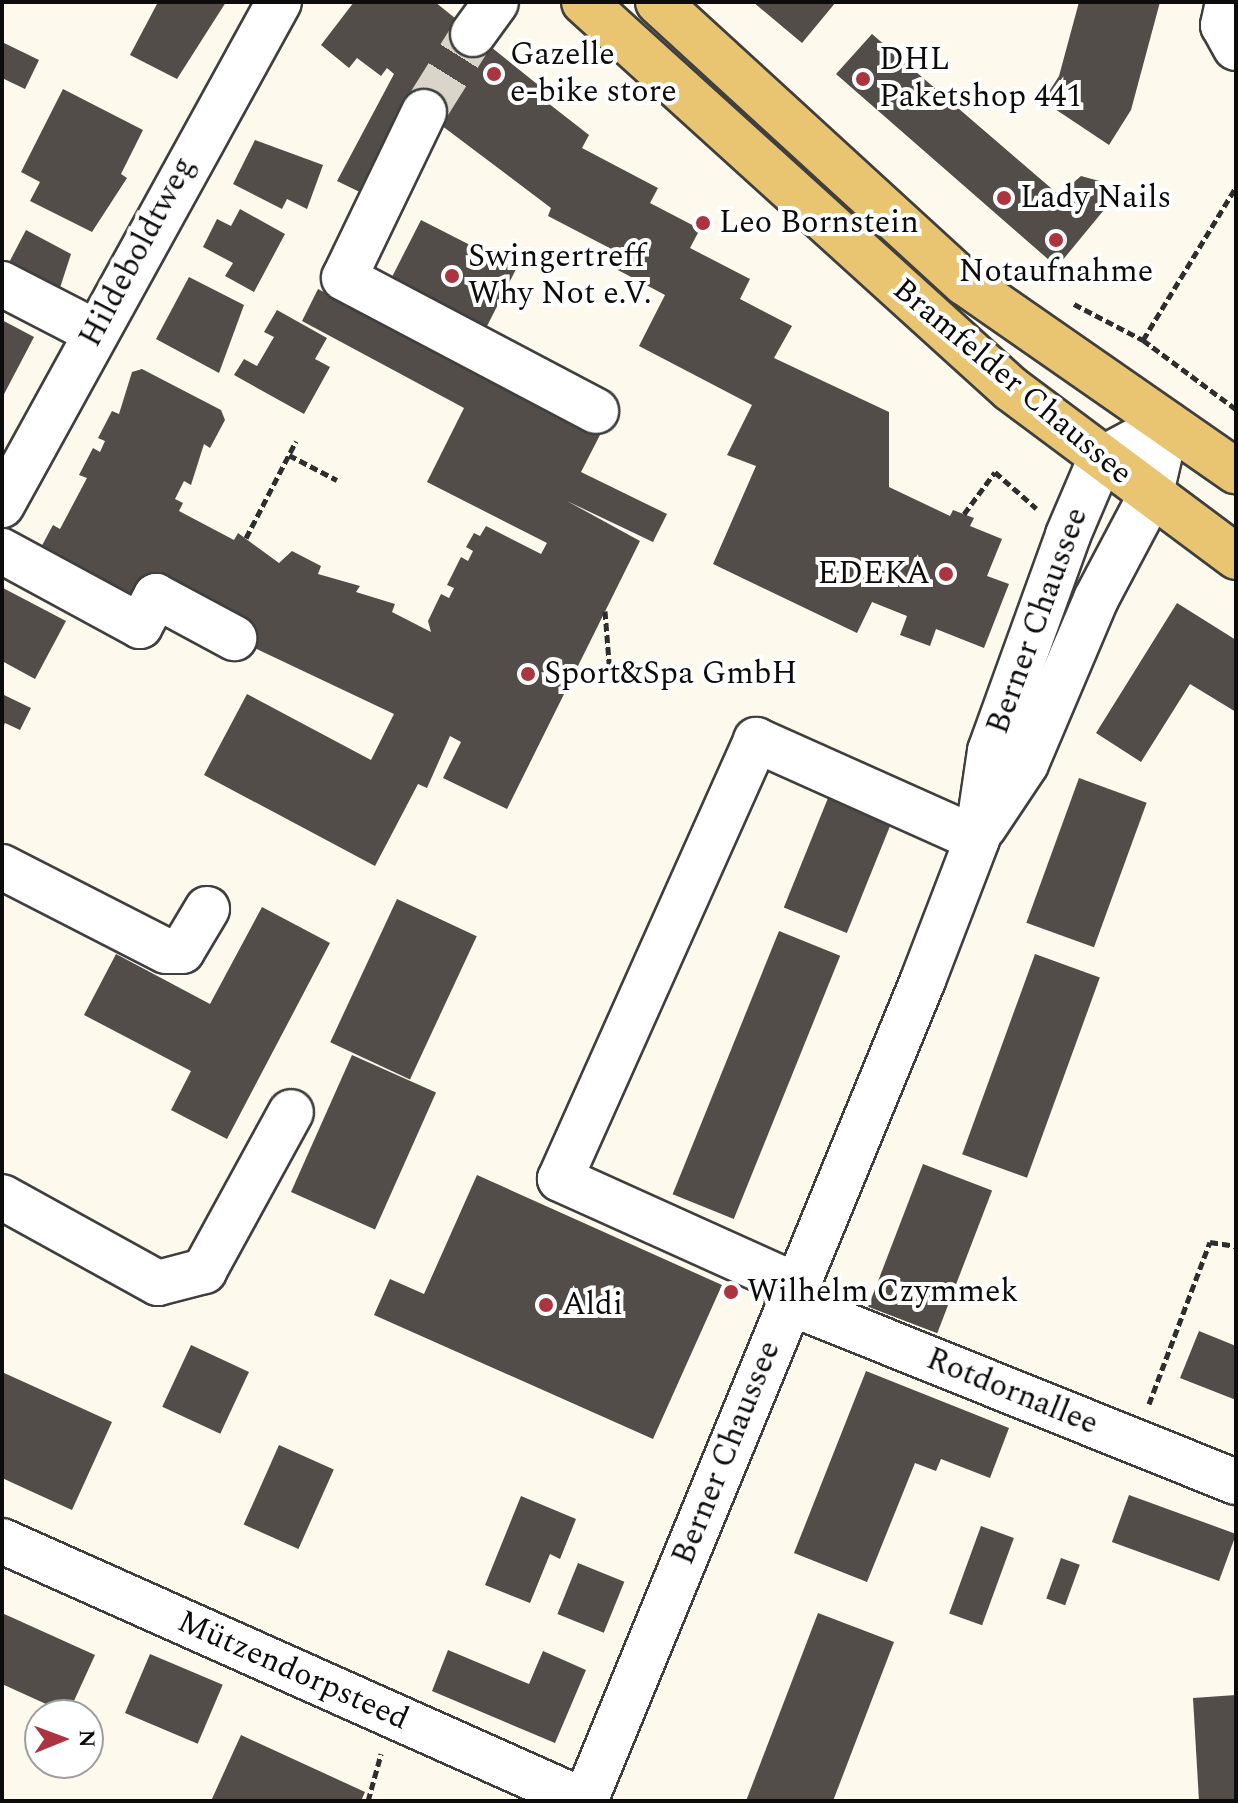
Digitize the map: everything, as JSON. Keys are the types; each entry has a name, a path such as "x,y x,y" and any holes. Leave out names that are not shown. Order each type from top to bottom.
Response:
{"main road":[{"name":"Bramfelder Chaussee","path":"584,2 1011,389 1100,460 1236,557"},
{"name":"Bramfelder Chaussee","path":"658,2 965,283 1236,471"}],"street":[{"name":"Hildeboldtweg","path":"2,505 279,2"},
{"path":"1228,2 1223,25 1236,48"},
{"path":"424,112 344,278 596,411"},
{"path":"2,284 95,332"},
{"path":"1100,460 1167,424"},
{"name":"Berner Chaussee","path":"585,1801 977,839 1026,764 1096,599 1150,497 1167,424"},
{"name":"Berner Chaussee","path":"977,839 990,751 1068,535 1100,460"},
{"path":"2,551 140,626 156,596 234,638"},
{"name":"Rotdornallee","path":"977,839 756,740 560,1179 791,1294 1236,1482"},
{"path":"2,867 166,951 182,951 207,909"},
{"path":"2,1197 158,1283 204,1271 291,1112"},
{"name":"Mützendorpsteed","path":"2,1541 585,1801"}],"path":[{"path":"1236,187 1143,340 1236,409"},
{"path":"246,538 296,441"},
{"path":"289,455 337,480"},
{"path":"964,514 995,472 1068,535"},
{"path":"605,611 610,674"},
{"path":"1135,1441 1210,1242 1236,1246"}],"building":[{"path":"158,2 226,2 177,79 130,55"},
{"path":"354,2 435,2 552,96 548,103 589,135 582,148 658,188 650,203 700,229 690,248 750,279 740,299 792,326 774,358 889,412 889,487 950,516 953,510 974,518 970,526 1002,539 987,576 1009,584 984,648 936,629 930,646 900,635 907,616 872,602 857,633 713,564 756,466 727,455 752,405 639,346 665,295 616,269 623,255 548,216 551,208 417,107 368,196 337,181 394,74 387,68 381,76 357,58 349,68 321,45"},
{"path":"753,2 836,2 802,43"},
{"path":"1079,2 1160,2 1131,110 1109,145 1043,101 1059,76"},
{"path":"872,34 1059,195 1081,176 1103,182 1108,205 1057,267 836,74"},
{"path":"2,42 39,60 25,89 2,78"},
{"path":"63,89 143,130 121,174 127,178 92,232 30,201 40,182 21,172"},
{"path":"255,140 323,165 307,209 287,199 282,209 233,184"},
{"path":"240,209 285,234 254,292 225,276 233,263 203,247 217,219 231,226"},
{"name":"Swingertreff Why Not e.V.","path":"421,220 516,269 484,332 389,283"},
{"path":"26,230 71,254 57,297 3,274"},
{"path":"189,277 244,305 219,373 156,339"},
{"path":"318,289 601,433 581,472 667,514 653,542 567,501 640,541 507,809 443,778 461,742 450,736 427,788 418,784 375,866 204,775 247,694 371,760 394,714 246,644 246,629 143,576 131,599 39,551 53,525 60,529 87,478 79,475 93,448 100,452 105,441 98,438 112,411 119,414 132,372 142,369 221,410 225,420 210,448 204,444 191,485 184,481 175,499 183,503 179,511 234,540 238,533 279,563 292,551 321,566 318,574 360,586 356,592 395,604 392,612 431,632 428,621 441,594 449,598 454,588 447,585 461,557 468,561 473,551 466,547 474,533 480,536 486,526 541,554 547,543 427,482 464,408 302,321"},
{"path":"277,310 327,338 315,359 330,367 304,414 234,375 244,359 257,366 274,337 264,332"},
{"path":"2,320 34,337 2,398"},
{"path":"3,588 66,621 35,679 2,661"},
{"path":"1177,603 1236,640 1236,712 1190,684 1141,762 1096,733"},
{"path":"2,694 31,708 20,730 5,723 2,729"},
{"path":"1079,778 1147,803 1094,947 1026,923"},
{"path":"828,798 891,823 847,933 784,907"},
{"path":"397,899 477,936 410,1079 330,1042"},
{"path":"262,907 330,943 227,1139 171,1110 191,1071 84,1015 116,954 210,1004"},
{"path":"779,931 840,956 734,1219 673,1194"},
{"path":"1035,954 1100,978 1027,1178 962,1154"},
{"path":"352,1055 436,1092 375,1229 291,1192"},
{"path":"923,1164 992,1191 937,1333 868,1307"},
{"name":"Aldi","path":"477,1175 722,1285 653,1439 374,1315 390,1279 424,1294"},
{"path":"1199,1331 1236,1346 1236,1400 1180,1378"},
{"path":"191,1345 249,1372 220,1434 162,1407"},
{"path":"866,1371 1009,1428 990,1478 941,1459 936,1471 915,1463 867,1582 794,1553"},
{"path":"2,1372 112,1422 72,1510 2,1478"},
{"path":"279,1445 334,1469 298,1549 244,1524"},
{"path":"1129,1495 1236,1534 1219,1581 1112,1542"},
{"path":"521,1496 576,1519 560,1559 550,1554 530,1603 485,1585"},
{"path":"981,1526 1014,1538 982,1625 949,1613"},
{"path":"1061,1558 1080,1565 1065,1605 1046,1598"},
{"path":"578,1563 624,1582 604,1633 557,1614"},
{"path":"2,1613 95,1655 75,1699 35,1699 2,1684"},
{"path":"818,1613 894,1642 833,1801 746,1801"},
{"path":"448,1650 529,1684 543,1651 586,1670 555,1743 432,1691"},
{"path":"150,1654 223,1685 198,1744 125,1713"},
{"path":"1236,1695 1236,1801 1199,1801 1193,1698"},
{"path":"241,1735 365,1792 361,1801 211,1801"}],"tunnel":[{"path":"424,112 473,34"}],"place":[{"name":"Gazelle e-bike store","path":"494,74"},
{"name":"DHL Paketshop 441","path":"863,79"},
{"name":"Lady Nails","path":"1004,198"},
{"name":"Leo Bornstein","path":"703,223"},
{"name":"Notaufnahme","path":"1056,240"},
{"name":"Swingertreff Why Not e.V.","path":"452,276"},
{"name":"EDEKA","path":"946,574"},
{"name":"Sport&Spa GmbH","path":"528,674"},
{"name":"Wilhelm Czymmek","path":"731,1292"},
{"name":"Aldi","path":"546,1305"}]}
